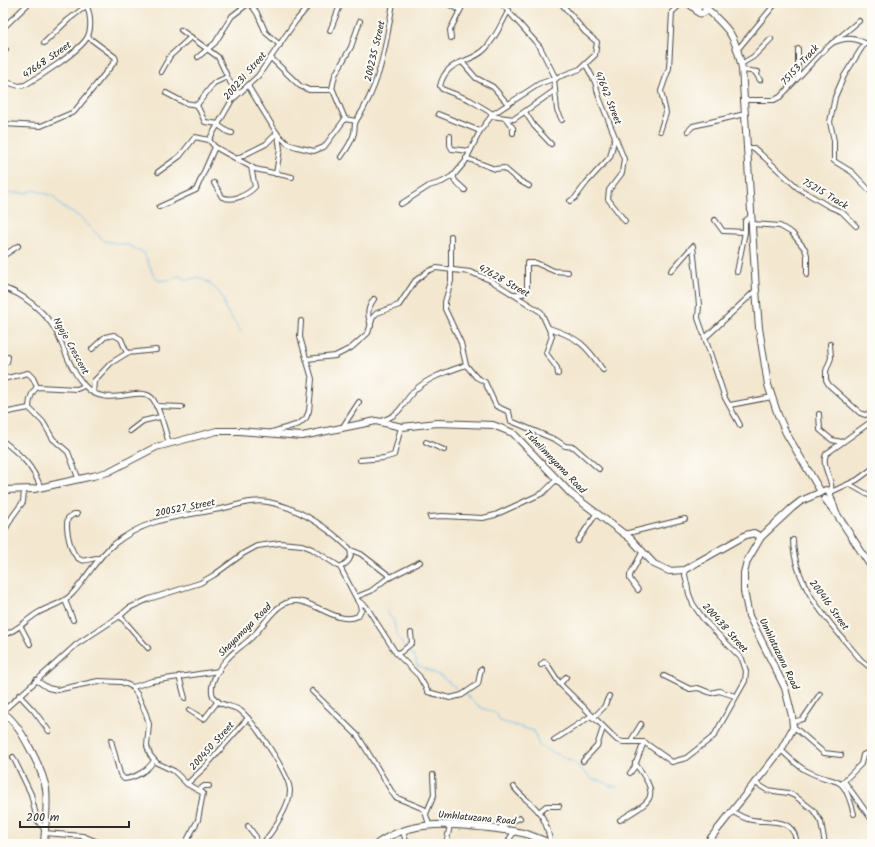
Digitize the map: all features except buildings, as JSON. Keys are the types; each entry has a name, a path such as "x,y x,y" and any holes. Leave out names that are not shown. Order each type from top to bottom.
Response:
{"street":[{"path":"3,28 29,3"},
{"path":"198,57 206,49 215,44 232,16 249,3 257,13 266,33 280,45"},
{"name":"200231 Street","path":"209,140 232,100 238,93 248,86 271,58 295,22 311,3"},
{"path":"330,31 341,3"},
{"name":"200235 Street","path":"341,157 352,138 356,120 360,117 372,95 379,77 393,3"},
{"path":"446,3 460,10"},
{"path":"451,38 450,30 464,3"},
{"path":"501,3 508,7 540,46 555,79 554,91 557,110 562,120"},
{"path":"401,204 429,186 452,176 466,158 480,131 492,115 540,84 574,73 586,65 596,53 597,42 585,32 561,3"},
{"path":"660,131 666,113 661,91 669,68 672,12 682,3"},
{"path":"688,3 702,6 734,37 742,67 756,290 764,359 772,397 786,433 872,568"},
{"path":"738,49 776,3"},
{"path":"3,124 40,126 78,109 97,82 116,60 115,57 88,37 90,25 88,4"},
{"path":"44,43 68,20 88,4"},
{"path":"508,7 486,47 462,62 453,65 445,73 440,87 477,103 492,115 514,119 554,91"},
{"path":"345,119 332,89 335,75 350,47 360,21"},
{"name":"75153 Track","path":"745,100 777,99 830,44 859,21"},
{"path":"181,30 218,57 227,77 238,93"},
{"name":"47668 Street","path":"3,81 19,86 25,85 72,54 88,37"},
{"path":"161,72 170,56 191,37"},
{"path":"742,67 771,39"},
{"path":"830,44 858,39 872,47"},
{"path":"865,43 848,69 837,91 831,125 834,141 834,161 852,172 872,193"},
{"path":"798,49 798,77"},
{"path":"271,58 300,86 316,90 332,89"},
{"path":"462,62 476,78 494,87 508,104"},
{"name":"47642 Street","path":"586,65 594,82 624,162 622,173 609,190 608,199 625,221"},
{"path":"742,67 756,72 760,80"},
{"path":"196,105 214,82 227,77"},
{"path":"248,86 277,134 280,150 276,174"},
{"path":"166,93 185,103 196,105"},
{"path":"196,105 205,122 218,125 232,133"},
{"path":"525,112 534,126 551,144"},
{"path":"438,114 480,131"},
{"path":"688,131 693,126 746,114"},
{"path":"506,118 513,128 512,133"},
{"path":"345,119 356,120"},
{"path":"277,134 292,145 310,150 318,150 324,147 345,119"},
{"path":"238,158 266,144 277,134"},
{"path":"158,172 180,156 194,138 200,136 209,140 215,146 238,158 250,167 292,177"},
{"path":"450,136 450,145 452,148 469,151"},
{"path":"570,201 575,198 587,182 610,158 615,136"},
{"path":"159,207 196,190 215,146"},
{"name":"75215 Track","path":"748,148 754,148 798,188 828,206 842,212 856,226"},
{"path":"466,158 496,169 503,168 529,186"},
{"path":"214,183 222,197 230,199 237,198 254,186 250,167"},
{"path":"452,176 464,190"},
{"path":"737,272 746,219 752,216"},
{"path":"715,220 723,231 745,232"},
{"path":"752,224 780,226 792,233 805,249 807,255 807,275"},
{"path":"450,236 451,270 445,309 461,343 466,365 476,377 485,382 496,406 509,412 511,421 506,429"},
{"path":"3,256 18,246"},
{"path":"671,271 693,246 699,305 698,318 725,398 740,425"},
{"path":"512,294 523,294 526,291 527,262 536,263 554,271 568,272"},
{"name":"47628 Street","path":"307,359 340,354 359,342 368,333 375,314 399,305 413,283 428,271 436,268 475,274 541,312 549,328"},
{"name":"Ngoje Crescent","path":"3,288 18,293 26,298 51,324 68,360 84,386 94,393 112,398 144,393 152,398 169,443"},
{"path":"705,338 738,305 756,290"},
{"path":"371,326 367,312 368,307 374,299"},
{"path":"266,434 297,426 308,415 312,385 300,334 301,321"},
{"path":"549,328 568,334 581,342 603,370"},
{"path":"549,328 552,339 546,353 556,366 558,374"},
{"path":"92,349 105,337 114,335 119,337 127,353"},
{"path":"830,344 831,358 826,374 828,383 860,413 865,415 872,412"},
{"path":"94,393 93,385 95,379 113,361 127,353 156,350"},
{"path":"3,364 7,362 8,358"},
{"path":"381,422 395,416 420,386 433,378 466,365"},
{"path":"3,379 28,373 38,387"},
{"path":"79,480 68,452 53,438 43,422 29,408 30,395 38,387 77,388 84,386"},
{"path":"730,405 772,397"},
{"path":"342,428 359,402"},
{"path":"156,406 182,407"},
{"path":"3,413 29,408"},
{"path":"819,414 820,430 832,440 842,442"},
{"path":"130,431 143,421 160,417"},
{"path":"511,421 556,440 565,446 574,447 599,469"},
{"path":"826,494 830,483 824,464 825,457 830,450 872,421"},
{"name":"Tshelimnyama Road","path":"3,490 41,488 79,480 108,472 156,447 228,430 302,436 381,422 401,427 437,423 493,425 506,429 519,438 556,480 596,514 624,534 643,551 654,564 673,572 684,570"},
{"path":"360,460 384,458 394,455 401,427"},
{"path":"3,441 25,459 32,468 41,488"},
{"path":"426,442 432,446 444,450"},
{"path":"426,449 432,446"},
{"path":"826,494 849,484 872,469"},
{"path":"430,517 442,516 483,518 495,515 543,493 556,480"},
{"path":"849,484 872,497"},
{"path":"3,534 23,502 24,490"},
{"name":"Umhlatuzana Road","path":"793,724 785,688 755,630 745,601 744,573 747,561 761,537 799,502 826,494"},
{"name":"200527 Street","path":"3,636 21,627 36,614 65,600 78,588 100,558 114,544 157,521 168,517 262,502 292,509 311,519 351,550 361,554 391,577"},
{"path":"77,514 74,514 68,518 66,528 76,556 82,560 100,558"},
{"path":"578,541 596,514"},
{"path":"624,534 685,519"},
{"path":"684,570 746,535 754,533 761,537"},
{"name":"200416 Street","path":"793,540 797,571 807,591 861,660 872,669"},
{"path":"44,844 46,809 45,784 19,728 11,718 3,712 19,695 77,644 136,604 200,583 214,575 251,548 267,544 280,543 309,547 340,567 357,599 366,606 396,653 418,676 428,692 450,698 462,695 470,688 478,684 481,669"},
{"path":"340,567 350,560 351,550"},
{"path":"638,590 630,579 630,576 643,551"},
{"path":"357,599 391,577 420,562"},
{"name":"200438 Street","path":"644,742 672,762 686,758 714,736 745,680 745,666 742,659 704,620 693,604 689,594 684,570"},
{"name":"Shayamoya Road","path":"218,701 214,698 212,689 219,671 231,655 250,639 274,612 285,604 294,602 305,604 350,619 358,616 360,613 361,610 357,599"},
{"path":"65,600 73,620"},
{"path":"120,616 148,648"},
{"path":"21,627 30,644"},
{"path":"396,653 401,652 412,643 411,633"},
{"path":"541,665 544,662 547,664 560,684 617,740 644,742 636,763 630,773"},
{"path":"133,687 152,680 219,671"},
{"path":"179,676 185,698"},
{"path":"664,676 690,688 698,688 711,693 719,690 735,696"},
{"path":"560,684 566,677"},
{"path":"36,680 48,688 57,690 98,681 122,682 133,687 146,714 149,730 148,750 154,760 174,771 187,784 203,793 198,820 185,844"},
{"path":"312,691 358,736 395,797 404,802 421,807 426,814 429,824"},
{"path":"706,844 781,750 790,735 793,724 803,719 820,694"},
{"path":"19,695 34,710 49,731"},
{"path":"554,740 592,717 604,707 609,696"},
{"path":"189,710 202,719 205,718 218,701 237,708 248,718 279,764 290,789 288,802 262,844"},
{"name":"200450 Street","path":"187,784 206,766 248,718"},
{"path":"630,742 641,724"},
{"path":"793,724 824,753 841,755"},
{"path":"583,761 597,746 604,728"},
{"path":"111,740 120,774 124,779 148,768 154,760"},
{"path":"781,750 806,770 843,782 872,820"},
{"path":"843,782 861,764 863,755 867,754"},
{"path":"12,757 31,794 37,820 44,831"},
{"path":"620,820 644,805 650,795 650,784 636,763"},
{"path":"426,814 434,795 434,775"},
{"path":"754,782 767,790 791,794 813,810 821,822 825,844"},
{"path":"843,782 854,814"},
{"path":"199,790 204,786 209,786"},
{"path":"514,787 539,812 546,825 552,844"},
{"path":"539,812 546,806 558,806"},
{"path":"732,811 751,820 778,822 791,828 796,839"},
{"path":"498,829 520,818"},
{"name":"Umhlatuzana Road","path":"377,844 402,832 429,824 515,831 552,844"},
{"path":"450,825 447,840 450,844"},
{"path":"248,826 256,838 254,844"},
{"path":"44,831 83,836 103,844"},
{"path":"508,844 515,831"},
{"path":"402,832 407,844"}],"waterway":[{"path":"3,193 26,193 34,190 53,196 61,206 80,217 104,241 128,245 144,253 154,276 160,281 172,279 178,276 188,280 198,277 208,282 223,298 225,308 241,332"},
{"path":"387,610 388,615 393,619 396,632 404,647"},
{"path":"406,649 415,657 417,665 441,676 462,693"},
{"path":"466,695 480,707 497,714 500,721 534,731 539,746 572,761 593,780 598,780 617,788"},
{"path":"609,786 613,787"}]}
